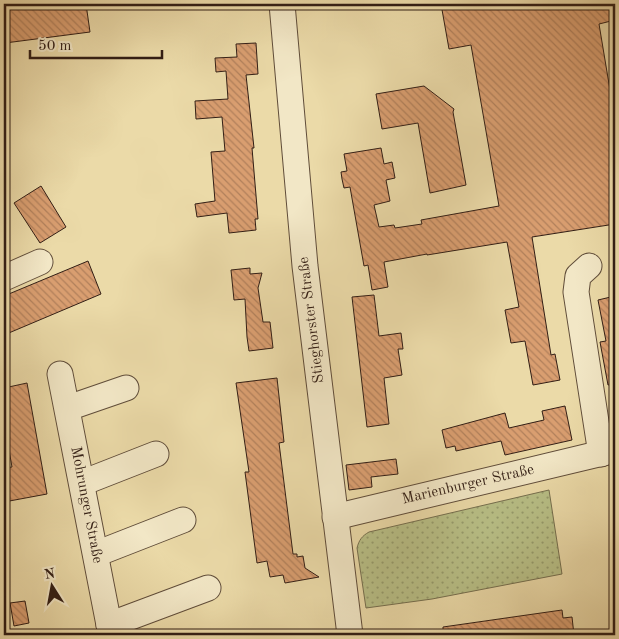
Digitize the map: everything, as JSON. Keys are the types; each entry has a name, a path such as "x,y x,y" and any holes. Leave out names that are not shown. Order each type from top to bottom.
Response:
{"street":[{"name":"Stieghorster Straße","path":"282,4 305,266 350,635"},
{"path":"4,278 40,262"},
{"name":"Marienburger Straße","path":"335,517 608,452 576,292 578,276 589,266"},
{"name":"Mohrunger Straße","path":"60,374 110,630"},
{"path":"68,408 126,388"},
{"path":"82,483 156,454"},
{"path":"96,554 183,520"},
{"path":"110,630 208,588"}],"green space":[{"path":"549,490 562,574 432,599 366,608 357,548 361,538 369,532"}],"building":[{"path":"4,4 86,4 90,32 5,43"},
{"path":"441,4 615,4 615,20 599,24 615,120 615,224 532,237 551,355 555,354 560,380 533,385 525,341 511,343 505,310 519,307 507,242 384,262 388,287 372,290 368,265 364,266 350,187 344,188 342,179 341,172 347,171 344,154 381,148 384,164 392,162 395,178 386,180 390,201 374,205 379,227 394,225 395,228 422,224 421,220 499,206 471,45 449,49"},
{"path":"256,43 258,74 246,75 254,148 252,148 258,219 255,219 256,230 229,233 227,213 197,217 195,204 215,201 211,152 225,151 222,117 196,119 195,101 228,99 226,71 216,72 215,58 237,57 236,44"},
{"path":"424,86 454,109 466,185 430,193 418,123 382,129 376,94"},
{"path":"41,186 66,227 40,243 14,203"},
{"path":"88,261 101,294 4,335 4,296"},
{"path":"250,268 250,274 262,273 258,288 263,322 270,322 273,348 249,351 245,299 234,300 231,270"},
{"path":"374,295 379,336 401,333 403,349 398,349 402,375 384,378 389,424 367,427 352,297"},
{"path":"615,296 615,384 608,385 600,342 606,341 598,300"},
{"path":"277,378 284,442 279,443 293,554 297,554 297,557 303,556 305,568 319,577 285,583 283,575 270,577 267,561 257,563 245,472 249,472 236,383"},
{"path":"27,383 47,494 4,502 4,468 12,467 4,422 4,388"},
{"path":"565,406 572,440 505,455 501,441 456,451 455,446 446,448 442,430 505,413 509,428 544,420 542,411"},
{"path":"396,459 398,474 371,477 372,487 349,490 346,465"},
{"path":"25,601 29,623 14,626 10,603"},
{"path":"562,610 563,618 572,617 574,635 443,635 443,627"}]}
